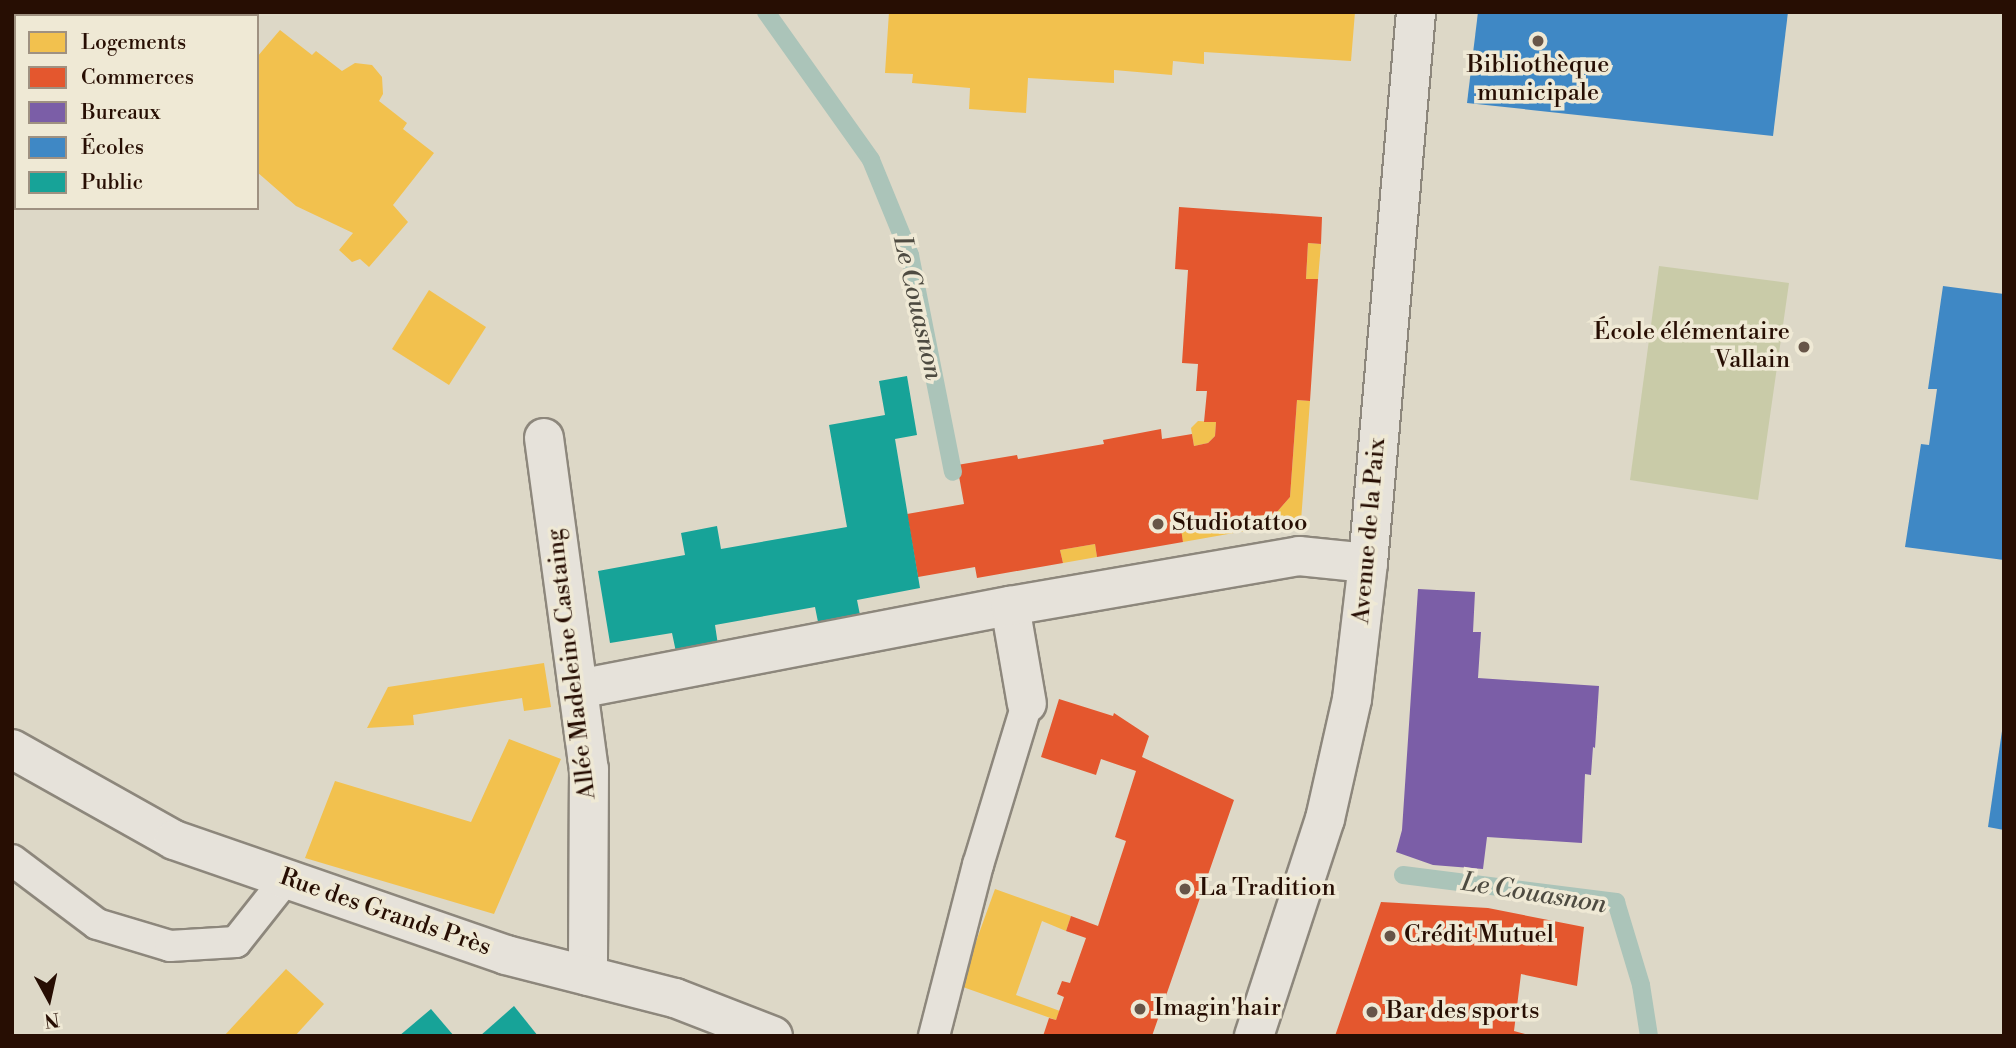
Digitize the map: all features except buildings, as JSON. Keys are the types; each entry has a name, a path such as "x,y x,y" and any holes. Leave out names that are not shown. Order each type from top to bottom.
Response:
{"street":[{"name":"Avenue de la Paix","path":"1254,1036 1325,819 1352,699 1368,563 1416,12"},
{"name":"Allée Madeleine Castaing","path":"544,438 589,769 589,976"},
{"path":"578,689 1010,606 1299,556 1368,563"},
{"path":"1010,606 1027,704"},
{"name":"Rue des Grands Près","path":"12,749 174,840 506,955 635,990 675,998 774,1036"}],"lane":[{"path":"933,1036 978,865 1027,704"},
{"path":"12,860 97,924 170,946 236,942 286,879"}],"green space":[{"path":"1659,266 1789,283 1758,500 1630,480"}],"waterway":[{"name":"Le Couasnon","path":"766,12 871,160 910,255 953,472"},
{"name":"Le Couasnon","path":"1403,875 1616,902 1641,985 1649,1036"}],"place":[{"name":"Bibliothèque municipale","path":"1538,41"},
{"name":"École élémentaire Vallain","path":"1804,347"},
{"name":"Studiotattoo","path":"1158,524"},
{"name":"La Tradition","path":"1185,889"},
{"name":"Crédit Mutuel","path":"1390,936"},
{"name":"Imagin'hair","path":"1140,1009"},
{"name":"Bar des sports","path":"1372,1012"}]}
